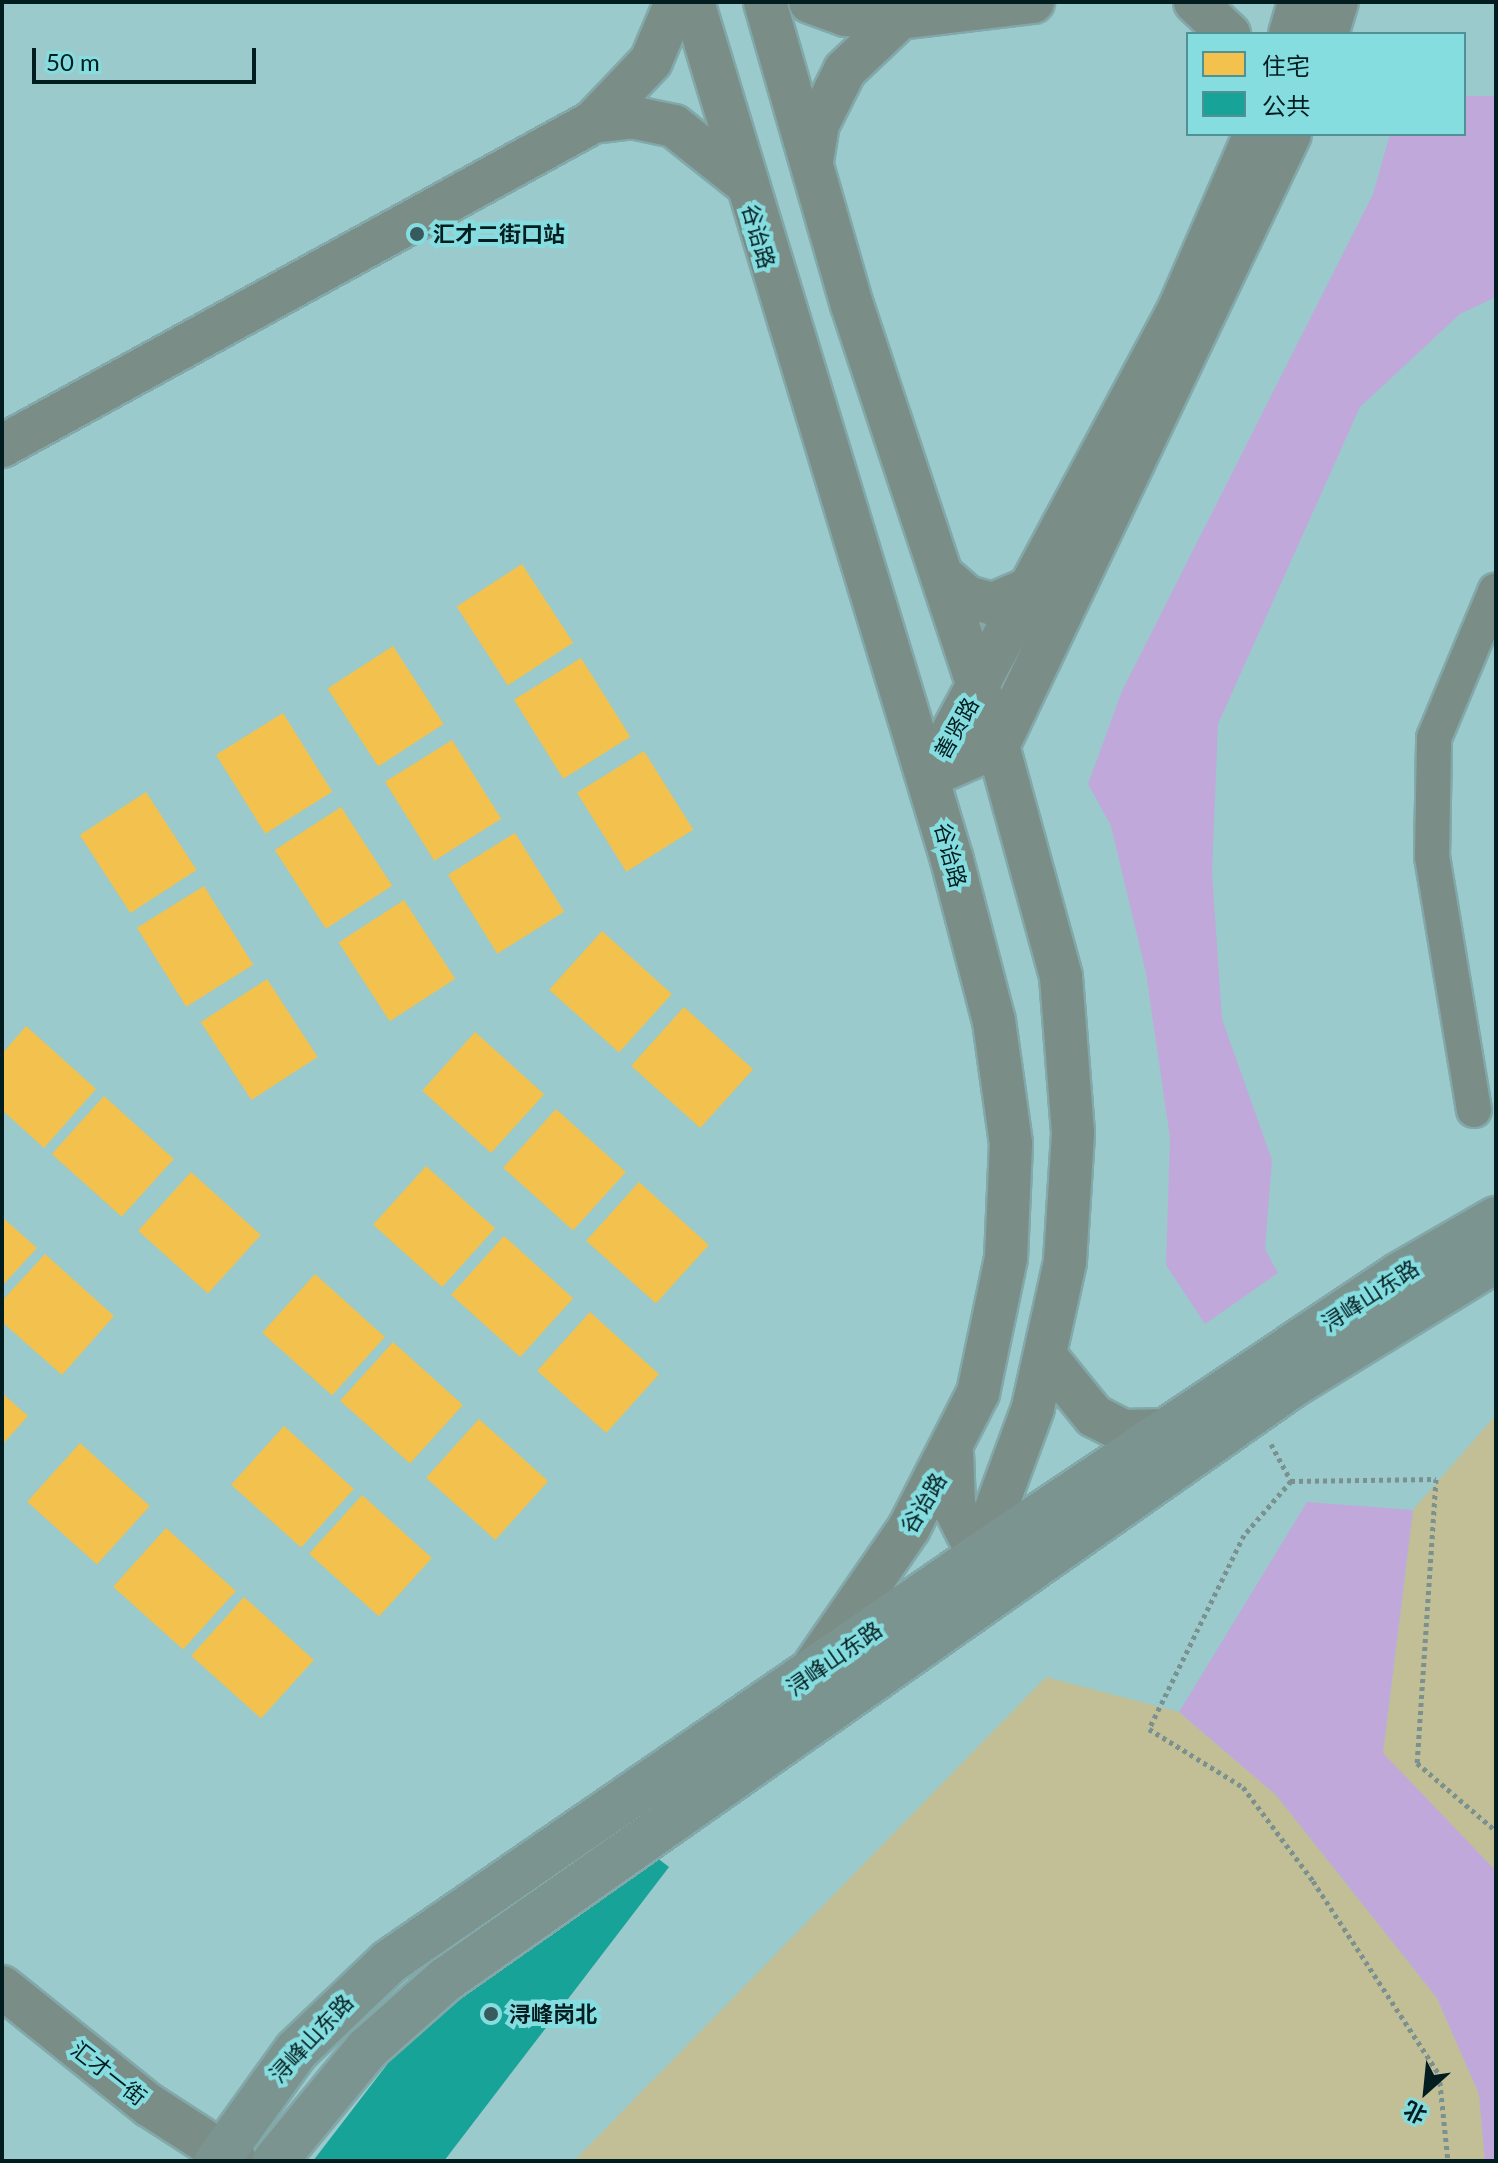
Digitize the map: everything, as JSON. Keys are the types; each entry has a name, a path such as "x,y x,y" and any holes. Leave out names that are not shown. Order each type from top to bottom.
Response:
{"main road":[{"name":"浔峰山东路","path":"225,2158 296,2051 389,1962 799,1684 979,1556 1399,1275 1496,1219"},
{"name":"浔峰山东路","path":"275,2161 359,2058 445,1980 947,1631 1013,1581 1291,1386 1496,1260"}],"street":[{"path":"2,446 593,122 651,61 676,2"},
{"name":"谷诒路","path":"693,2 744,181 929,776 994,1021 1011,1144 1006,1258 978,1393 952,1453 909,1528 799,1684"},
{"path":"765,2 812,175 998,746 1061,977 1068,1056 1069,1206 1047,1358 1033,1408 979,1556 947,1631"},
{"path":"810,2 846,15 900,18 1033,2"},
{"path":"1195,2 1227,32"},
{"path":"1291,32 1299,2"},
{"path":"1328,32 1337,2"},
{"path":"812,175 827,99 866,45 900,18"},
{"path":"593,122 631,117 674,126 744,181"},
{"name":"善贤路","path":"929,776 1035,586 1178,311 1254,136"},
{"name":"善贤路","path":"929,776 998,746 1289,136"},
{"path":"943,576 967,597 993,604 1035,586"},
{"path":"1474,1110 1432,857 1434,738 1496,590"},
{"path":"1047,1358 1094,1416 1123,1431 1169,1430"},
{"path":"978,1393 1033,1408"},
{"path":"952,1453 954,1506 979,1556 1013,1581"},
{"name":"汇才一街","path":"2,1987 225,2158"}],"path":[{"path":"1263,1430 1291,1481"},
{"path":"1448,2161 1439,2074 1313,1881 1243,1787 1149,1729 1244,1535 1291,1481 1436,1479 1417,1763 1496,1831"}],"shaded area":[{"path":"1466,96 1496,96 1496,297 1460,314 1360,407 1218,724 1212,872 1222,1019 1272,1160 1265,1249 1278,1273 1205,1324 1166,1265 1170,1138 1146,973 1111,826 1088,784 1122,691 1373,194 1389,136 1466,136"},
{"path":"1496,1415 1496,1871 1383,1754 1413,1510"},
{"path":"1307,1502 1413,1510 1383,1753 1496,1871 1496,2161 1485,2161 1479,2094 1437,1998 1276,1795 1179,1712"},
{"path":"1046,1677 1179,1712 1276,1795 1437,1998 1479,2094 1485,2161 574,2161"}],"building: 住宅":[{"path":"522,564 573,643 508,685 457,606"},
{"path":"393,646 444,724 378,766 328,688"},
{"path":"581,658 630,737 563,779 514,700"},
{"path":"283,713 332,792 265,834 216,755"},
{"path":"452,740 501,819 434,861 385,782"},
{"path":"644,751 693,830 626,872 577,793"},
{"path":"146,792 197,870 130,913 80,835"},
{"path":"341,807 392,886 326,929 275,850"},
{"path":"515,833 564,912 497,954 448,875"},
{"path":"204,886 253,965 186,1007 137,928"},
{"path":"404,900 455,979 390,1021 339,942"},
{"path":"602,931 672,994 619,1053 549,990"},
{"path":"267,979 318,1057 251,1100 201,1022"},
{"path":"684,1007 753,1069 700,1128 631,1066"},
{"path":"26,1026 96,1089 44,1148 2,1110 2,1054"},
{"path":"475,1032 544,1094 491,1153 422,1091"},
{"path":"104,1096 174,1159 122,1217 52,1154"},
{"path":"556,1109 626,1172 573,1231 503,1168"},
{"path":"426,1166 495,1228 442,1287 373,1225"},
{"path":"191,1172 261,1235 208,1294 138,1231"},
{"path":"639,1182 709,1245 656,1304 586,1241"},
{"path":"2,1217 37,1248 2,1286"},
{"path":"504,1236 573,1298 520,1357 451,1295"},
{"path":"45,1254 114,1316 62,1375 2,1322 2,1301"},
{"path":"315,1274 385,1337 332,1396 262,1333"},
{"path":"590,1312 659,1374 606,1433 537,1371"},
{"path":"393,1342 463,1405 410,1464 340,1401"},
{"path":"2,1393 28,1416 2,1445"},
{"path":"479,1419 548,1481 495,1540 426,1478"},
{"path":"284,1426 354,1489 301,1548 231,1485"},
{"path":"80,1443 150,1506 97,1565 27,1502"},
{"path":"362,1495 432,1558 379,1617 309,1554"},
{"path":"166,1528 236,1591 183,1650 113,1587"},
{"path":"244,1597 314,1660 261,1719 191,1656"}],"building: 公共":[{"name":"浔峰岗北","path":"587,1804 669,1867 444,2161 313,2161"}],"place":[{"name":"汇才二街口站","path":"417,234"},
{"name":"浔峰岗北","path":"491,2014"}]}
